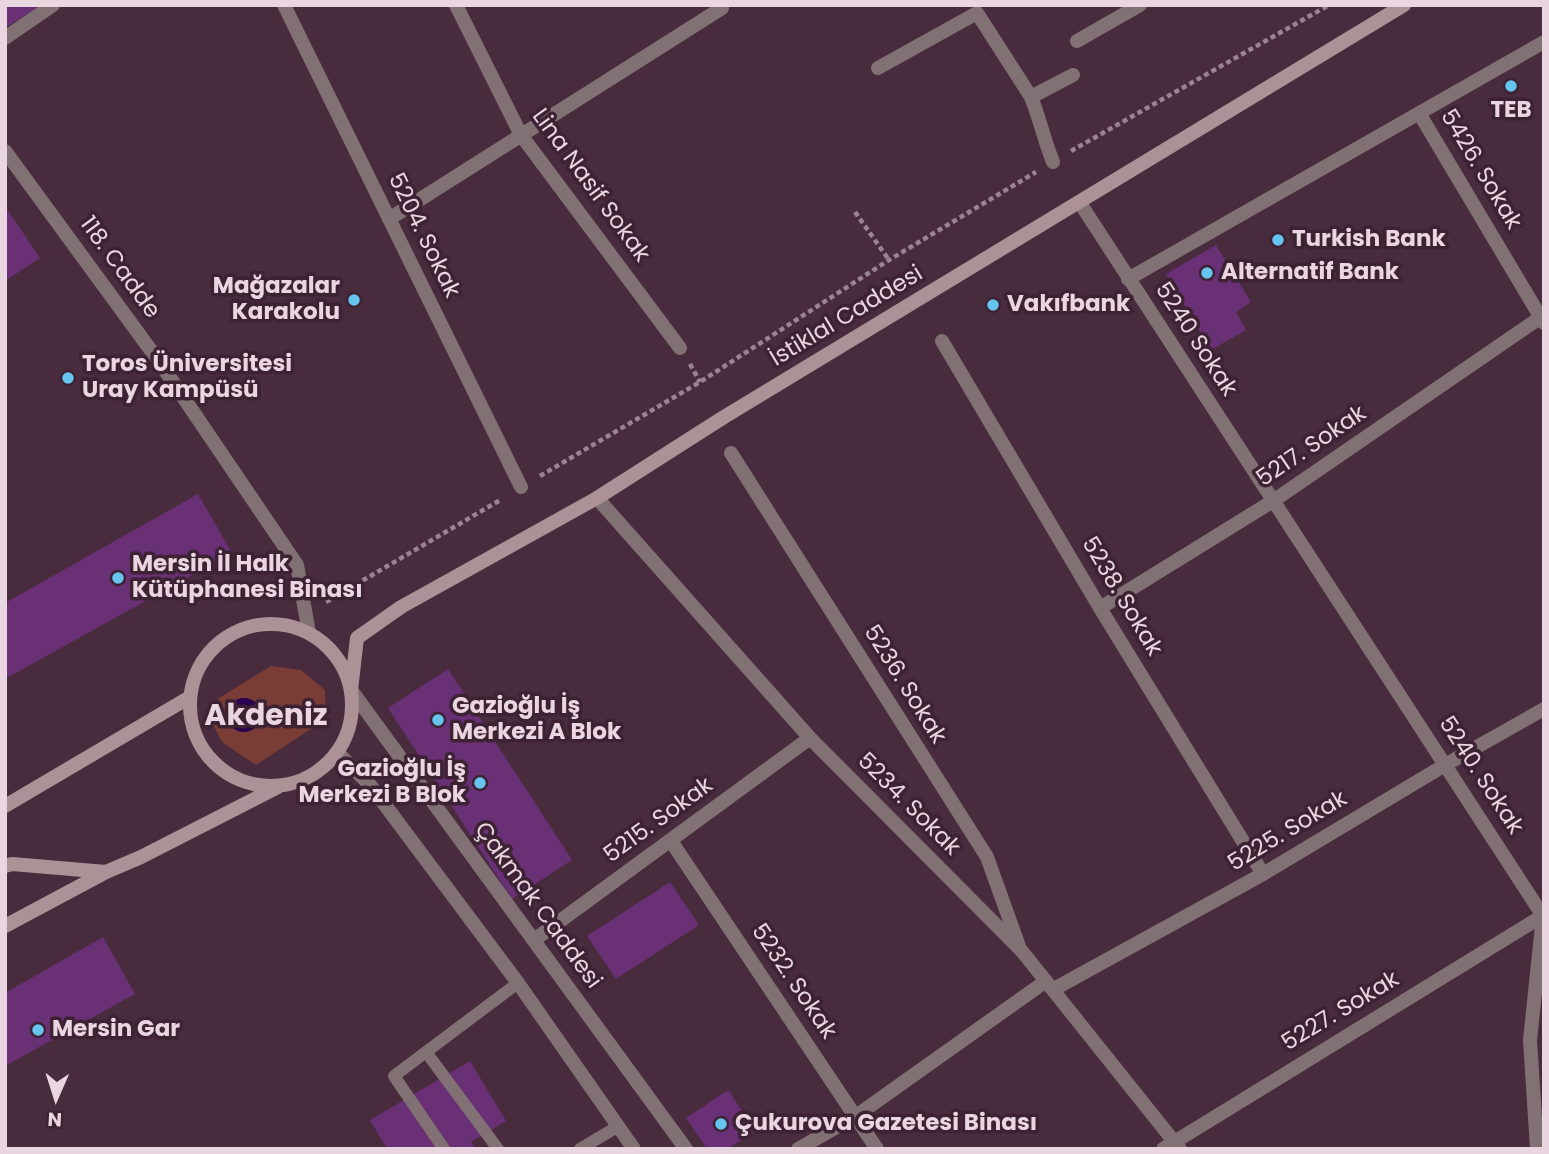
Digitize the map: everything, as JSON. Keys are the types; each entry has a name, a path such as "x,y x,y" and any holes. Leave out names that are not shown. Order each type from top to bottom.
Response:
{"main road":[{"name":"İstiklal Caddesi","path":"351,690 357,638 401,607 597,498 724,417 1404,5"},
{"path":"5,926 106,872 141,857 279,786 306,779 328,764 344,743 352,717 351,690 343,667 329,648 309,634 284,625 258,625 233,634 212,649 197,671 190,696 191,720 199,743 213,763 233,777 255,785 279,786"},
{"path":"5,806 190,696"},
{"path":"5,866 12,864 106,872"}],"street":[{"path":"5,38 53,5"},
{"name":"5204. Sokak","path":"284,5 521,487"},
{"name":"Lina Nasif Sokak","path":"456,5 521,135 680,348"},
{"path":"1077,41 1140,5"},
{"path":"389,219 722,8"},
{"path":"878,68 977,13 1031,97 1053,162"},
{"path":"1128,279 1544,42"},
{"path":"1031,97 1073,75"},
{"name":"5426. Sokak","path":"1419,113 1543,319"},
{"name":"118. Cadde","path":"5,151 159,360 297,565 309,634"},
{"name":"5240 Sokak","path":"1080,203 1273,501"},
{"name":"5217. Sokak","path":"1100,608 1273,501 1543,319"},
{"name":"5238. Sokak","path":"943,341 1100,608 1263,874"},
{"name":"5236. Sokak","path":"731,453 987,858 1021,950"},
{"name":"5234. Sokak","path":"597,498 810,738 1021,950 1172,1146"},
{"name":"5240. Sokak","path":"1273,501 1544,916"},
{"name":"Çakmak Caddesi","path":"351,690 686,1149"},
{"name":"5225. Sokak","path":"798,1149 856,1116 1050,985 1263,874 1544,709"},
{"name":"5215. Sokak","path":"534,940 810,738"},
{"path":"337,752 370,785 518,983 634,1149"},
{"name":"5232. Sokak","path":"671,841 877,1149"},
{"path":"1537,1149 1530,1040 1538,1024 1544,916"},
{"name":"5227. Sokak","path":"1172,1146 1544,916"}],"lane":[{"path":"444,1149 394,1076 518,983"},
{"path":"426,1052 498,1149"},
{"path":"580,1149 617,1127"}],"path":[{"name":"İstiklal Caddesi","path":"309,634 322,605 700,382 889,260 1053,162 1329,5"},
{"path":"855,212 889,260"}],"shaded area":[{"path":"271,666 301,670 325,690 326,719 256,765 222,742 212,723 219,698"},
{"path":"244,698 256,703 261,715 256,727 244,732 232,727 227,715 232,703"}],"building":[{"path":"5,5 41,5 5,28"},
{"path":"5,206 40,258 5,281"},
{"path":"1216,245 1251,302 1236,312 1246,330 1211,350 1166,274"},
{"name":"Mersin İl Halk Kütüphanesi Binası","path":"198,494 232,553 5,679 5,603"},
{"path":"448,669 572,860 512,899 388,708"},
{"path":"670,882 699,925 616,979 587,936"},
{"name":"Mersin Gar","path":"103,937 135,994 5,1066 5,993"},
{"path":"470,1061 506,1121 471,1142 475,1149 387,1149 370,1120"},
{"name":"Çukurova Gazetesi Binası","path":"728,1090 755,1130 728,1149 707,1149 686,1118"}],"place":[{"name":"TEB","path":"1511,86"},
{"name":"Turkish Bank","path":"1278,240"},
{"name":"Alternatif Bank","path":"1207,273"},
{"name":"Mağazalar Karakolu","path":"354,300"},
{"name":"Vakıfbank","path":"993,305"},
{"name":"Toros Üniversitesi Uray Kampüsü","path":"68,378"},
{"name":"Mersin İl Halk Kütüphanesi Binası","path":"118,578"},
{"name":"Gazioğlu İş Merkezi A Blok","path":"438,720"},
{"name":"Gazioğlu İş Merkezi B Blok","path":"480,783"},
{"name":"Mersin Gar","path":"38,1030"},
{"name":"Çukurova Gazetesi Binası","path":"721,1124"}],"district":[{"name":"Akdeniz","path":"266,717"}]}
